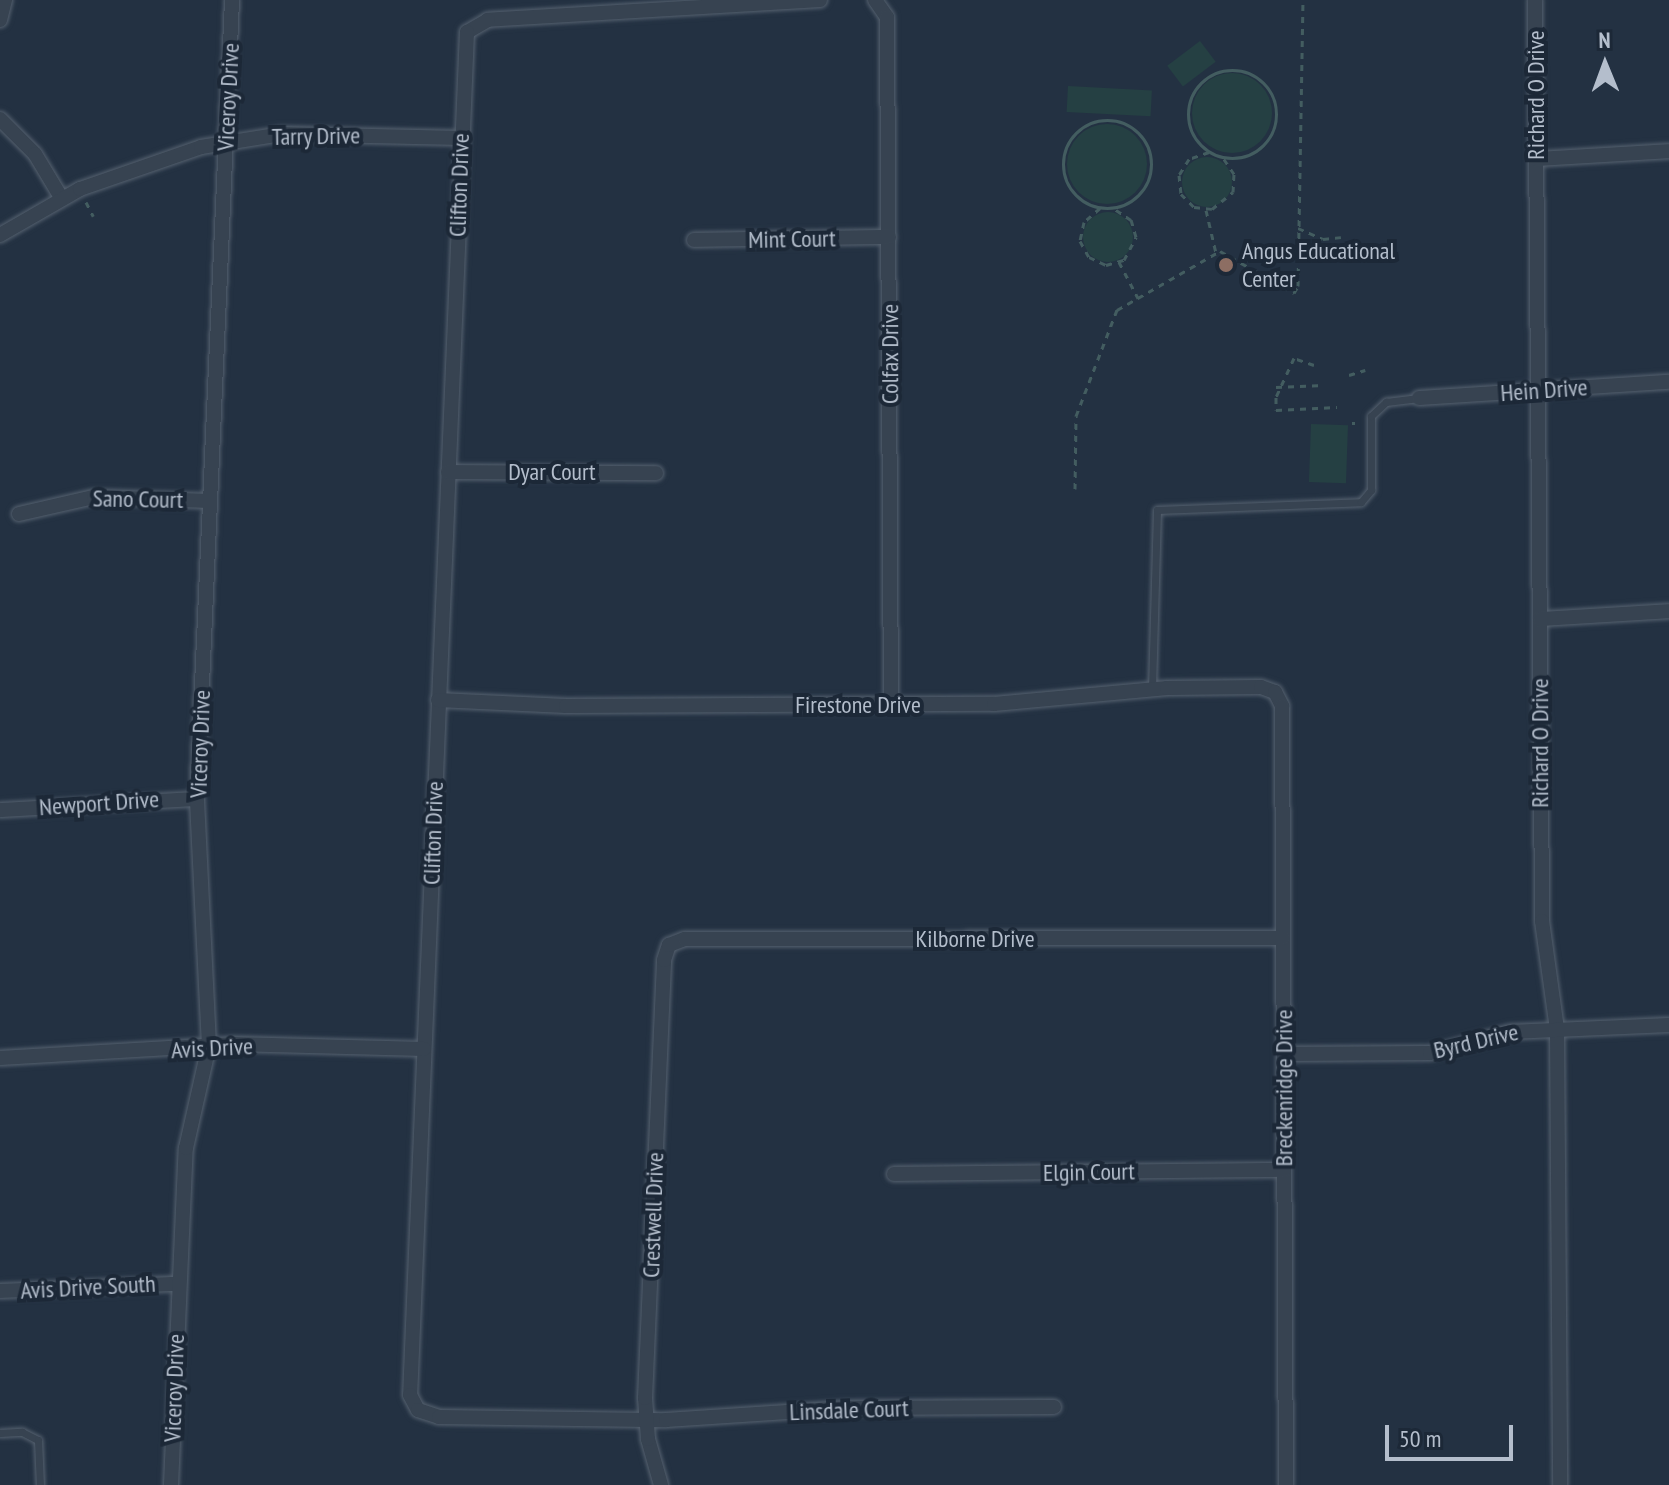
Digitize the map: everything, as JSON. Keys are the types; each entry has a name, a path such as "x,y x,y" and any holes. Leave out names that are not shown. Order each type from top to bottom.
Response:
{"street":[{"path":"0,20 5,0"},
{"name":"Viceroy Drive","path":"171,1485 177,1284 186,1148 209,1046 197,799 232,0"},
{"path":"746,2 820,0"},
{"name":"Richard O Drive","path":"1535,0 1542,921 1557,1029 1560,1485"},
{"name":"Clifton Drive","path":"645,1420 439,1417 412,1403 465,40 471,26 488,20 746,2"},
{"name":"Colfax Drive","path":"878,2 887,17 891,705"},
{"path":"0,119 35,154 62,199"},
{"name":"Tarry Drive","path":"0,235 62,199 129,169 226,142 315,133 461,138"},
{"path":"1536,159 1669,151"},
{"name":"Mint Court","path":"694,240 889,237"},
{"name":"Hein Drive","path":"1419,398 1669,382"},
{"name":"Dyar Court","path":"448,472 656,473"},
{"name":"Sano Court","path":"19,514 94,497 210,501"},
{"path":"1540,619 1669,611"},
{"name":"Firestone Drive","path":"438,700 891,705 1043,703 1152,689 1261,687 1275,692"},
{"name":"Breckenridge Drive","path":"1275,692 1282,706 1286,1485"},
{"name":"Newport Drive","path":"0,810 197,799"},
{"name":"Kilborne Drive","path":"669,945 685,939 1283,938"},
{"name":"Crestwell Drive","path":"661,1485 645,1420 663,976 669,945"},
{"name":"Byrd Drive","path":"1284,1054 1430,1053 1510,1032 1669,1025"},
{"name":"Avis Drive","path":"0,1058 209,1046 424,1049"},
{"name":"Elgin Court","path":"894,1174 1284,1170"},
{"name":"Avis Drive South","path":"0,1291 177,1284"},
{"name":"Linsdale Court","path":"645,1420 848,1408 1054,1407"}],"lane":[{"path":"1152,689 1157,510 1361,502 1371,490 1374,411 1396,399 1419,398"},
{"path":"0,1433 22,1432 38,1440 40,1485"}],"path":[{"path":"1216,253 1294,293 1303,0"},
{"path":"1221,71 1250,73 1271,94 1275,123 1259,148 1222,156 1210,152 1189,125 1191,97 1198,85 1221,71"},
{"path":"1101,208 1084,222 1083,250 1097,262 1119,262 1130,254 1136,237 1131,220 1113,208 1101,208 1071,190 1063,164 1066,150 1082,128 1109,120 1137,132 1151,158 1145,186 1113,208"},
{"path":"1210,152 1189,159 1179,175 1186,201 1206,209 1221,205 1233,192 1234,174 1222,156"},
{"path":"85,199 93,216"},
{"path":"1206,209 1216,253"},
{"path":"1298,228 1323,239 1341,237"},
{"path":"1075,489 1081,398 1117,310 1216,253"},
{"path":"1119,262 1138,298"},
{"path":"1314,365 1296,356 1278,388 1276,410 1337,407"},
{"path":"1349,375 1365,370"},
{"path":"1278,388 1324,385"}],"green space":[{"path":"1200,41 1216,62 1183,86 1167,66"},
{"path":"1224,73 1240,73 1261,84 1272,105 1272,121 1261,142 1240,153 1224,153 1210,147 1198,135 1192,121 1192,105 1198,91 1210,79"},
{"path":"1068,86 1152,90 1151,116 1067,112"},
{"path":"1107,124 1122,127 1135,136 1144,149 1147,164 1144,179 1135,192 1122,201 1107,204 1092,201 1079,192 1070,179 1067,164 1070,149 1079,136 1092,127"},
{"path":"1207,157 1225,164 1232,182 1225,200 1207,207 1189,200 1182,182 1189,164"},
{"path":"1108,212 1126,219 1133,237 1126,255 1108,262 1090,255 1083,237 1090,219"},
{"path":"1311,424 1348,425 1346,483 1309,482"}],"place":[{"name":"Angus Educational Center","path":"1226,265"}]}
